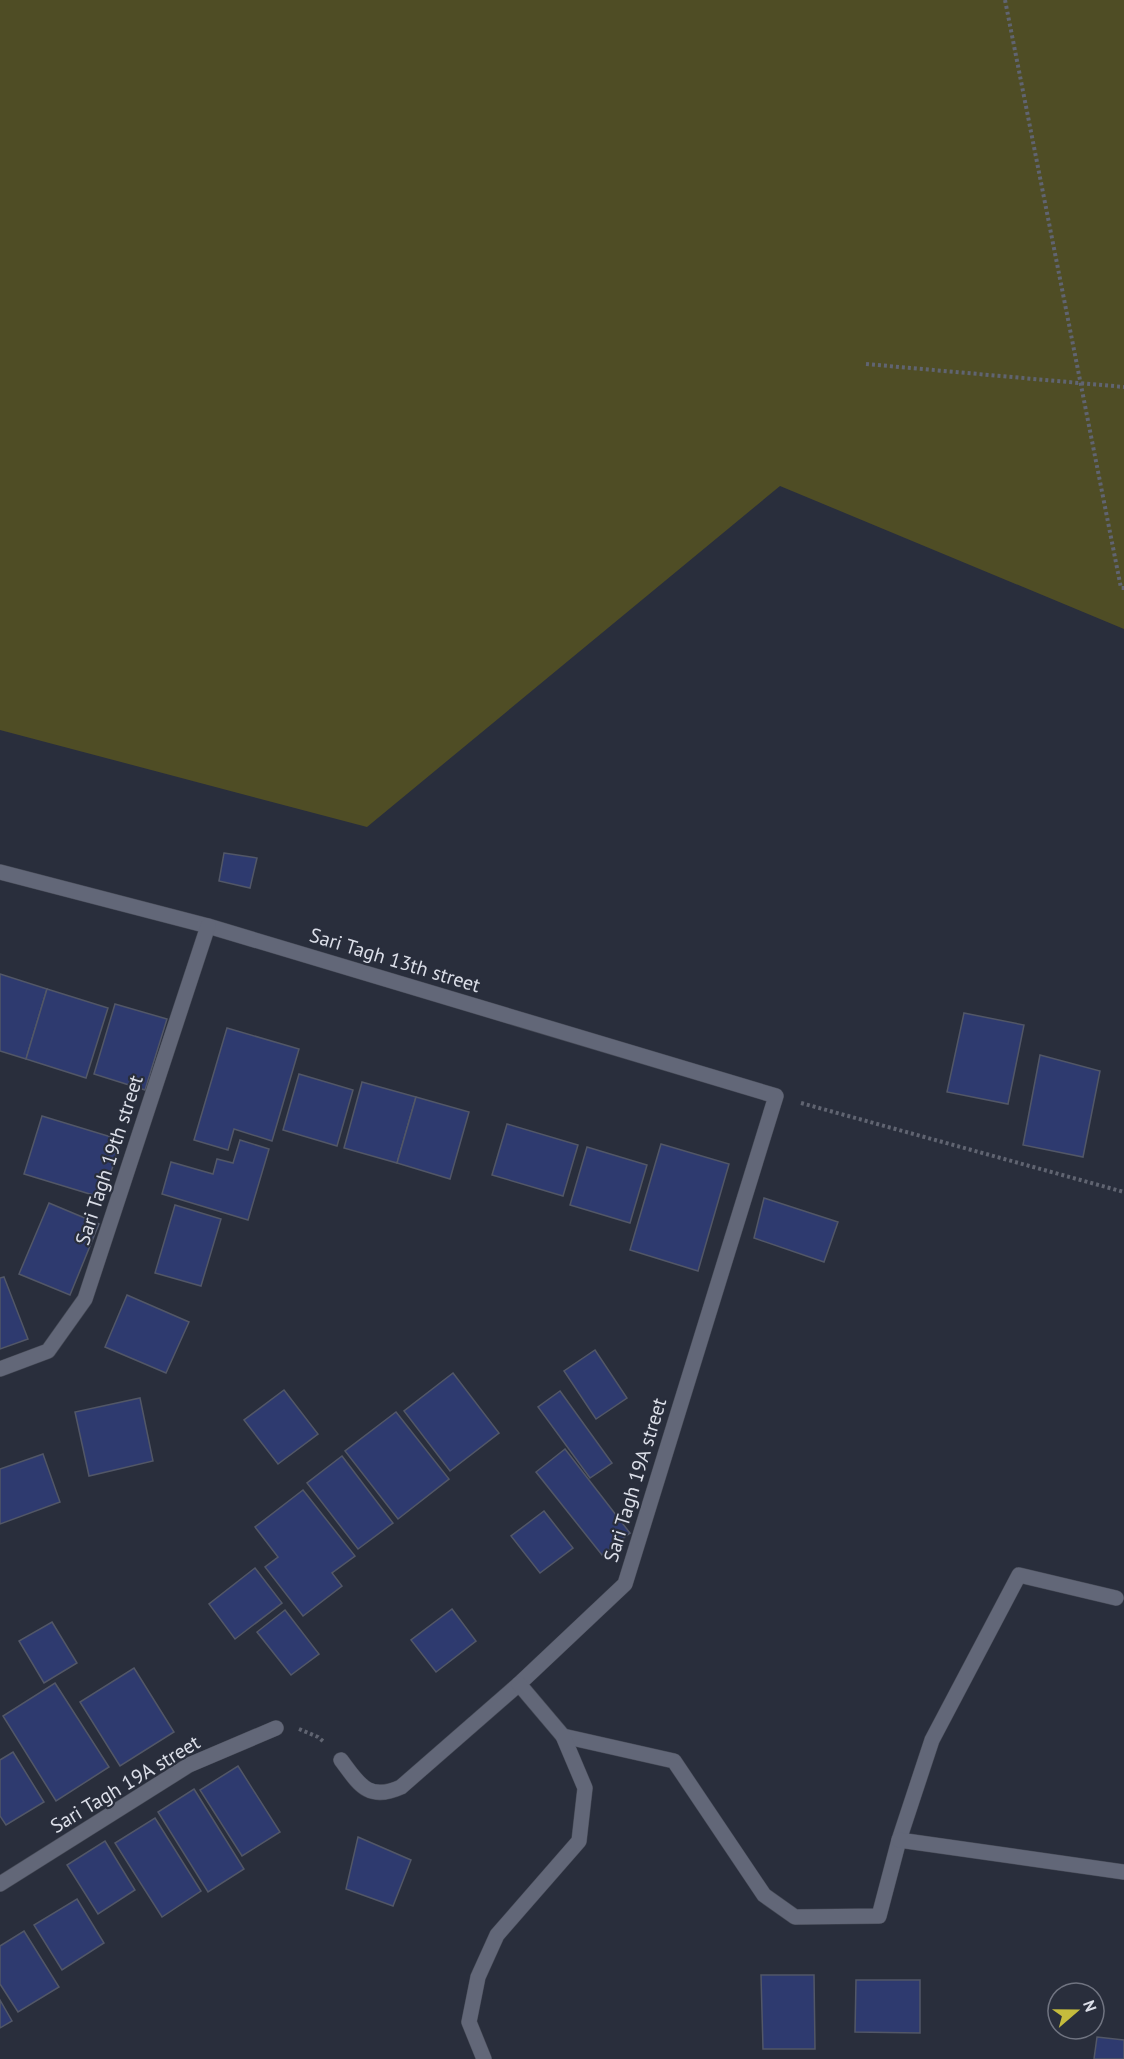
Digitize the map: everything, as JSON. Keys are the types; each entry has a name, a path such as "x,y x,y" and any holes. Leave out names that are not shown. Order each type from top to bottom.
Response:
{"street":[{"name":"Sari Tagh 13th street","path":"0,872 208,926 776,1096"},
{"name":"Sari Tagh 19th street","path":"0,1369 48,1351 85,1299 208,926"},
{"name":"Sari Tagh 19A street","path":"341,1760 358,1783 369,1792 381,1793 404,1785 519,1684 625,1584 776,1096"},
{"path":"564,1736 674,1761 764,1895 795,1917 879,1916 899,1840 932,1740 1019,1575 1116,1598"},
{"path":"484,2059 469,2022 478,1977 497,1935 579,1841 585,1788 564,1736 519,1684"},
{"name":"Sari Tagh 19A street","path":"0,1884 189,1765 276,1728"},
{"path":"899,1840 1124,1872"}],"path":[{"path":"1005,0 1123,588"},
{"path":"866,364 1124,387"},
{"path":"776,1096 1124,1192"},
{"path":"303,1729 318,1737"}],"shaded area":[{"path":"0,0 1124,0 1124,629 780,486 367,827 0,730"}],"building":[{"path":"224,853 257,858 250,888 219,881"},
{"path":"0,974 47,989 26,1059 0,1051"},
{"path":"47,989 108,1008 86,1078 26,1059"},
{"path":"115,1004 167,1019 145,1090 94,1074"},
{"path":"964,1013 1024,1025 1008,1104 947,1092"},
{"path":"227,1028 299,1049 272,1141 234,1129 228,1150 194,1140"},
{"path":"1040,1055 1100,1071 1083,1157 1023,1145"},
{"path":"299,1074 353,1090 337,1146 283,1130"},
{"path":"362,1082 416,1097 397,1163 344,1148"},
{"path":"416,1097 469,1112 450,1179 397,1163"},
{"path":"42,1116 121,1140 103,1198 24,1174"},
{"path":"507,1124 578,1145 563,1196 492,1175"},
{"path":"240,1140 269,1149 248,1220 162,1194 171,1162 213,1174 217,1159 233,1163"},
{"path":"661,1144 729,1164 698,1271 630,1250"},
{"path":"587,1147 647,1165 630,1223 570,1205"},
{"path":"764,1198 838,1222 824,1262 754,1238"},
{"path":"49,1203 99,1224 70,1295 19,1274"},
{"path":"175,1205 221,1219 201,1286 155,1273"},
{"path":"4,1277 28,1339 0,1349 0,1278"},
{"path":"127,1295 189,1322 166,1373 105,1347"},
{"path":"595,1350 627,1398 596,1419 564,1371"},
{"path":"453,1373 499,1433 450,1471 404,1411"},
{"path":"284,1390 318,1434 278,1464 244,1420"},
{"path":"560,1391 612,1463 590,1478 538,1407"},
{"path":"140,1398 153,1461 89,1476 75,1412"},
{"path":"396,1412 449,1479 398,1519 345,1451"},
{"path":"565,1449 630,1533 602,1555 536,1472"},
{"path":"43,1454 60,1502 0,1524 0,1469"},
{"path":"342,1456 393,1523 358,1549 307,1483"},
{"path":"303,1490 355,1556 332,1573 342,1586 303,1616 265,1567 278,1557 255,1527"},
{"path":"544,1511 573,1548 540,1573 511,1536"},
{"path":"255,1568 282,1603 235,1639 209,1604"},
{"path":"452,1609 476,1641 436,1672 411,1640"},
{"path":"285,1610 319,1654 291,1675 257,1632"},
{"path":"52,1622 77,1663 44,1683 19,1641"},
{"path":"134,1668 174,1732 120,1766 80,1702"},
{"path":"55,1683 109,1767 56,1801 3,1716"},
{"path":"13,1752 44,1802 6,1825 0,1816 0,1760"},
{"path":"238,1766 280,1832 242,1856 200,1790"},
{"path":"194,1789 244,1869 208,1892 158,1812"},
{"path":"155,1818 201,1891 162,1917 115,1843"},
{"path":"358,1837 411,1860 393,1906 346,1889"},
{"path":"105,1841 135,1890 98,1914 67,1865"},
{"path":"77,1899 104,1943 62,1970 34,1925"},
{"path":"24,1931 59,1987 18,2012 0,1984 0,1946"},
{"path":"761,1975 814,1975 815,2049 763,2049"},
{"path":"856,1980 920,1980 920,2033 855,2032"},
{"path":"0,2000 12,2021 0,2028"},
{"path":"1106,2038 1124,2040 1124,2059 1094,2059 1096,2041 1106,2041"}]}
